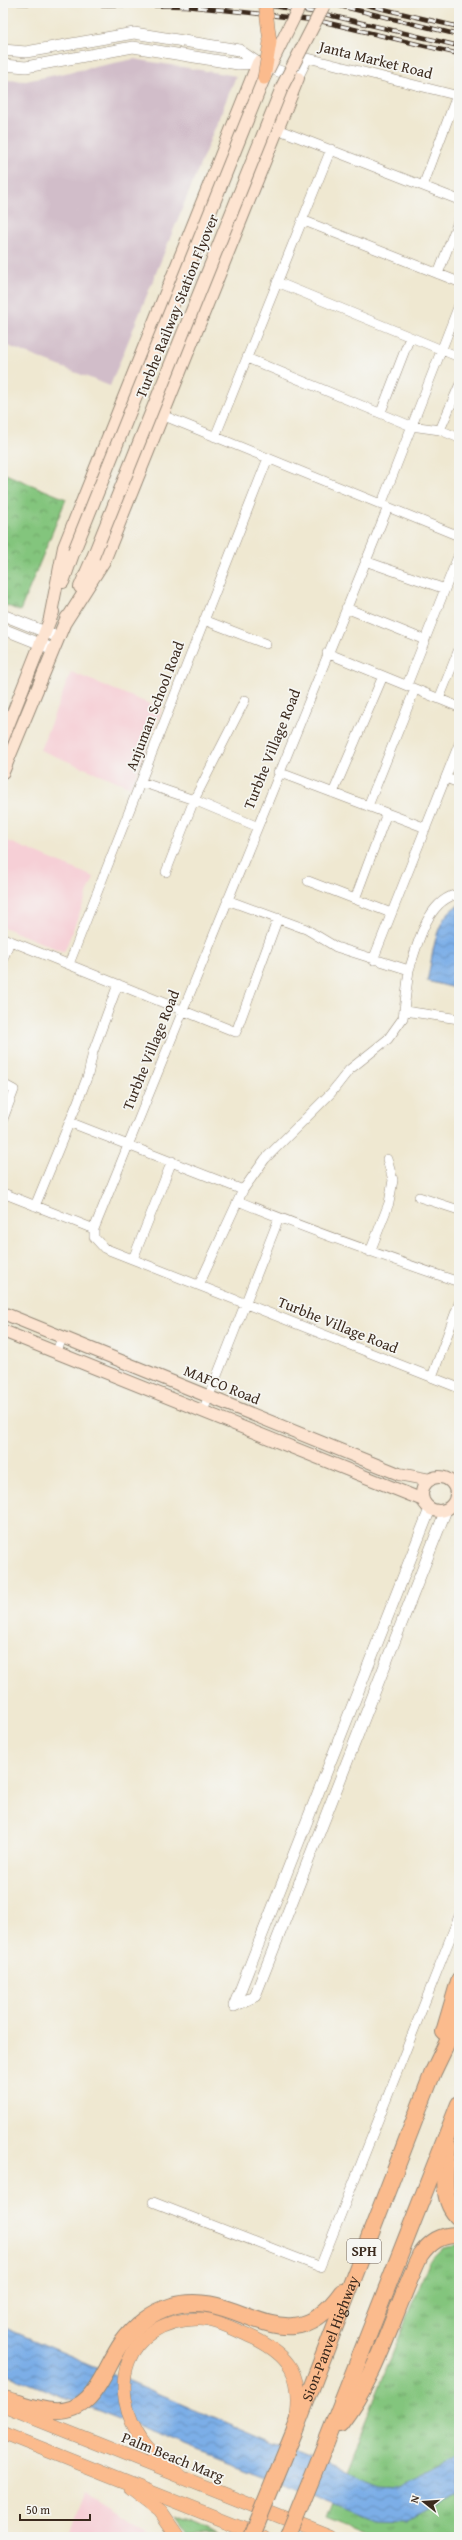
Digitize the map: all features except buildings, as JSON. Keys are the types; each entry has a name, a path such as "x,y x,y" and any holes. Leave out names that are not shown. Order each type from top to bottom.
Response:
{"highway":[{"path":"433,2072 459,1981"},
{"name":"SPH","path":"433,2072 459,2018"},
{"name":"Sion-Panvel Highway","path":"251,2537 295,2430 433,2072"},
{"name":"SPH","path":"288,2537 459,2104"},
{"path":"449,2131 446,2192 452,2209 459,2218"},
{"path":"326,2444 363,2391 375,2368 420,2256 432,2242 439,2238 446,2235 459,2235"},
{"path":"3,2399 49,2411 70,2410 84,2402 93,2394 122,2344 136,2327 154,2313 172,2306 198,2302 214,2304 270,2324 297,2326 320,2317 332,2306 355,2274"}],"main road":[{"path":"264,78 270,42 265,3"},
{"name":"Turbhe Railway Station Flyover","path":"50,618 74,551 264,78 301,3"},
{"name":"Turbhe Railway Station Flyover","path":"64,624 93,557 283,85 325,3"},
{"path":"3,738 46,632 64,547 258,63"},
{"path":"3,772 64,624 104,561 298,78"},
{"name":"MAFCO Road","path":"3,1313 399,1474 430,1480"},
{"name":"MAFCO Road","path":"3,1331 216,1416 427,1504"},
{"path":"446,1479 456,1487 456,1496 452,1508 435,1511 427,1504 423,1489 430,1480 446,1479"},
{"path":"182,2478 145,2444 127,2408 123,2379 125,2367 139,2344 159,2328 184,2320 198,2319 213,2322 247,2335 276,2351 286,2360 297,2382 299,2398 295,2430"},
{"name":"Palm Beach Marg","path":"3,2406 331,2537"},
{"path":"3,2433 264,2537"},
{"path":"107,2474 160,2511 178,2537"}],"street":[{"path":"3,50 26,52 134,33 239,50 258,63 298,78"},
{"path":"3,65 26,67 133,47 238,64 258,63"},
{"name":"Janta Market Road","path":"298,78 308,58 458,96"},
{"path":"423,186 458,96"},
{"path":"277,128 459,200"},
{"path":"215,437 330,149"},
{"path":"438,274 459,219"},
{"path":"302,220 459,282"},
{"path":"277,282 459,357"},
{"name":"Turbhe Village Road","path":"459,305 411,426 365,561 226,900 94,1230 94,1237 98,1244 459,1388"},
{"path":"380,412 410,337"},
{"path":"247,358 411,426 440,430 459,438"},
{"path":"440,430 459,386"},
{"path":"162,415 459,536"},
{"name":"Anjuman School Road","path":"69,964 268,458"},
{"path":"368,806 411,687 425,640 459,554"},
{"path":"365,561 445,589"},
{"path":"346,608 425,640"},
{"path":"3,615 58,637"},
{"path":"204,620 266,644"},
{"path":"3,629 53,649"},
{"path":"439,699 459,649"},
{"path":"327,653 459,708"},
{"path":"333,793 383,676"},
{"path":"166,872 194,800 245,700"},
{"path":"373,960 459,744"},
{"path":"278,772 426,828"},
{"path":"446,778 459,783"},
{"path":"141,782 194,800 256,826"},
{"path":"355,899 387,814"},
{"path":"308,881 391,913"},
{"path":"199,1285 243,1190 265,1159 331,1093 349,1070 388,1039 403,1018 409,970 429,917 440,903 451,895 459,894"},
{"path":"226,900 306,929 336,947 373,960 409,970"},
{"path":"3,959 6,939 236,1032 278,918"},
{"path":"35,1206 88,1075 93,1052 118,984"},
{"path":"405,1011 459,1019"},
{"path":"3,1084 14,1090 3,1119"},
{"path":"69,1122 243,1190"},
{"path":"370,1252 389,1202 392,1180 387,1160"},
{"path":"133,1259 172,1161"},
{"path":"243,1190 238,1201 370,1252 459,1282"},
{"path":"3,1193 94,1230"},
{"path":"419,1197 459,1210"},
{"path":"203,1411 279,1218"},
{"path":"432,1377 459,1303"},
{"path":"57,1352 62,1337"},
{"path":"216,1416 222,1402"},
{"path":"427,1504 234,2006 255,1996 452,1508"},
{"path":"153,2202 320,2266 459,1916"}],"shaded area":[{"path":"134,59 236,76 110,386 3,344 3,80 26,81"},
{"path":"71,672 162,709 131,787 40,750"},
{"path":"3,839 94,877 64,952 3,927"},
{"path":"85,2493 143,2529 151,2537 69,2537"}],"green space":[{"path":"3,473 66,499 20,611 3,604"},
{"path":"459,2245 459,2537 372,2537 327,2519 429,2262 444,2247"},
{"path":"175,2518 219,2537 188,2537"}],"water":[{"path":"459,905 459,989 427,981 439,928 444,918 451,910"},
{"path":"3,2327 270,2441 379,2484 399,2485 459,2456 459,2496 405,2520 372,2519 3,2373"}],"railway":[{"path":"18,3 186,6 252,13 320,21 459,54"},
{"path":"251,3 320,13 459,46"},
{"path":"328,3 459,35"},
{"path":"358,3 459,27"}]}
